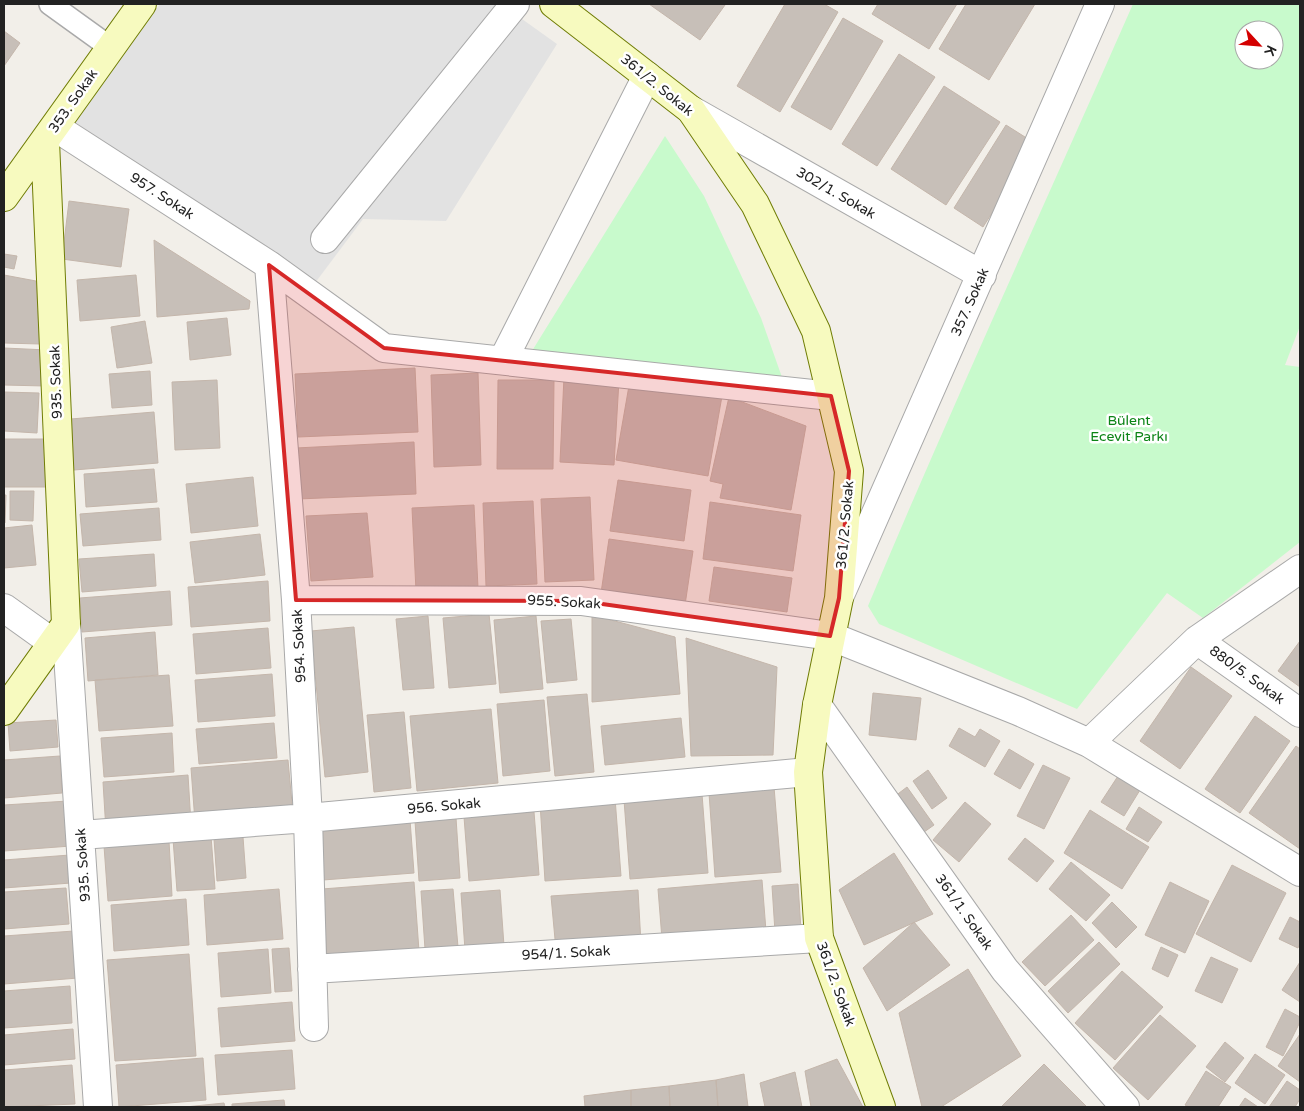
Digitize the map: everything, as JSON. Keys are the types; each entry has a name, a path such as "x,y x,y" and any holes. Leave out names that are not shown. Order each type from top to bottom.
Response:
{"street":[{"name":"353. Sokak","path":"4,197 142,4"},
{"path":"325,239 515,4"},
{"name":"361/2. Sokak","path":"554,4 691,110 755,204 816,331 849,471 839,598 817,705 808,772 819,938 880,1107"},
{"name":"357. Sokak","path":"839,598 1100,4"},
{"path":"503,360 647,76"},
{"name":"302/1. Sokak","path":"691,110 982,276"},
{"name":"957. Sokak","path":"50,134 269,265 384,348 831,396"},
{"name":"935. Sokak","path":"50,134 59,633 81,835 98,1107"},
{"name":"954. Sokak","path":"269,265 296,600 308,818 314,1027"},
{"name":"880/5. Sokak","path":"1300,569 1197,640 1300,713"},
{"name":"955. Sokak","path":"296,600 581,601 830,636 1018,711 1089,743 1300,872"},
{"path":"4,608 59,633 4,711"},
{"path":"1089,743 1197,640"},
{"name":"361/1. Sokak","path":"817,705 1005,970 1125,1107"},
{"name":"956. Sokak","path":"81,835 308,818 808,772"},
{"name":"954/1. Sokak","path":"312,969 819,938"}],"lane":[{"path":"50,4 111,48"}],"highlighted area":[{"path":"269,265 384,348 831,396 849,471 839,598 830,636 581,601 296,600"}],"green space":[{"name":"Bülent Ecevit Parkı","path":"1133,4 1300,4 1300,326 1285,365 1300,367 1300,542 1203,618 1167,593 1077,709 879,624 868,606 966,379"},
{"path":"665,136 704,196 761,318 784,383 527,359"}],"shaded area":[{"path":"160,4 501,4 557,44 446,221 363,219 312,287 75,122"}],"building":[{"path":"649,4 723,4 725,5 700,40"},
{"path":"785,4 824,4 838,12 780,112 737,86"},
{"path":"878,4 957,4 929,49 872,14"},
{"path":"966,4 1035,4 989,80 939,49"},
{"path":"843,18 883,41 831,130 791,107"},
{"path":"4,31 20,43 4,66"},
{"path":"899,54 935,77 877,166 842,144"},
{"path":"944,86 1000,122 946,205 891,169"},
{"path":"1006,125 1036,144 983,227 954,208"},
{"path":"69,201 129,209 121,267 62,259"},
{"path":"154,240 250,301 249,309 157,317"},
{"path":"4,254 17,256 14,269 4,267"},
{"path":"4,275 36,281 40,344 4,343"},
{"path":"136,275 140,316 80,321 77,280"},
{"path":"227,318 231,355 190,360 187,322"},
{"path":"145,321 152,363 117,368 111,327"},
{"path":"4,348 47,350 45,386 4,385"},
{"path":"415,368 418,432 298,437 295,374"},
{"path":"150,371 152,405 112,408 109,374"},
{"path":"478,373 481,465 434,467 431,375"},
{"path":"564,377 619,380 614,465 560,462"},
{"path":"217,380 220,448 175,450 172,382"},
{"path":"498,380 554,380 553,469 497,469"},
{"path":"630,380 722,396 708,476 616,460"},
{"path":"4,392 39,393 37,433 4,431"},
{"path":"729,397 806,426 791,510 720,498 723,484 710,481"},
{"path":"154,412 158,463 74,470 71,419"},
{"path":"4,439 46,439 46,487 4,487"},
{"path":"414,442 416,494 298,499 296,448"},
{"path":"154,469 157,502 86,507 84,474"},
{"path":"253,477 258,526 191,533 186,484"},
{"path":"618,480 691,490 684,541 610,531"},
{"path":"10,491 34,491 33,521 10,520"},
{"path":"4,495 6,495 5,523 4,523"},
{"path":"590,497 594,580 545,582 541,499"},
{"path":"533,501 537,584 486,586 483,503"},
{"path":"710,502 801,515 793,571 703,559"},
{"path":"474,505 478,588 416,591 412,508"},
{"path":"159,508 161,540 83,546 80,514"},
{"path":"367,513 373,577 311,581 306,516"},
{"path":"32,525 36,565 4,568 4,528"},
{"path":"260,534 265,575 195,583 190,542"},
{"path":"609,539 693,551 685,605 601,593"},
{"path":"154,554 156,586 82,592 79,559"},
{"path":"714,567 792,578 787,612 709,601"},
{"path":"268,581 270,621 191,627 188,587"},
{"path":"170,591 172,625 82,632 80,598"},
{"path":"489,614 496,684 449,688 443,618"},
{"path":"592,615 675,637 680,694 592,702"},
{"path":"428,616 434,688 403,690 396,619"},
{"path":"536,616 543,689 500,693 494,620"},
{"path":"571,619 577,680 547,683 541,621"},
{"path":"354,627 368,772 325,777 311,631"},
{"path":"268,628 271,668 196,674 193,634"},
{"path":"155,632 158,675 88,681 85,638"},
{"path":"686,638 777,667 773,755 691,756"},
{"path":"1300,641 1300,687 1278,671"},
{"path":"1191,667 1232,696 1180,769 1140,741"},
{"path":"272,674 275,716 198,722 195,680"},
{"path":"169,675 173,726 99,731 95,680"},
{"path":"873,693 921,698 916,740 869,735"},
{"path":"587,694 594,772 555,776 547,697"},
{"path":"544,700 550,771 503,776 497,704"},
{"path":"491,709 498,783 417,791 410,716"},
{"path":"404,712 411,788 374,792 367,715"},
{"path":"1255,716 1290,741 1240,813 1205,789"},
{"path":"681,718 685,757 605,765 601,726"},
{"path":"56,720 58,747 10,751 8,723"},
{"path":"274,723 277,758 199,764 196,729"},
{"path":"959,728 975,737 980,729 1000,741 985,767 949,746"},
{"path":"172,733 174,772 104,777 101,738"},
{"path":"1296,746 1300,749 1300,849 1249,813"},
{"path":"1009,749 1034,764 1020,789 994,774"},
{"path":"60,756 62,793 4,798 4,760"},
{"path":"288,760 293,814 195,822 191,768"},
{"path":"1043,765 1070,778 1044,829 1017,816"},
{"path":"928,770 947,798 932,809 913,781"},
{"path":"188,775 191,824 106,831 103,782"},
{"path":"1118,776 1140,790 1124,816 1101,802"},
{"path":"774,787 781,872 715,877 709,793"},
{"path":"907,787 934,825 917,837 890,800"},
{"path":"702,794 708,873 630,879 624,800"},
{"path":"615,798 621,876 545,881 540,803"},
{"path":"68,801 71,846 4,851 4,805"},
{"path":"965,802 991,824 959,862 933,840"},
{"path":"1139,807 1162,822 1148,842 1126,829"},
{"path":"1090,810 1149,847 1122,889 1064,853"},
{"path":"534,812 539,875 469,881 464,817"},
{"path":"456,818 460,878 419,881 415,821"},
{"path":"410,820 414,873 323,880 319,827"},
{"path":"211,836 215,889 177,891 173,839"},
{"path":"243,837 246,878 217,881 214,839"},
{"path":"1025,838 1054,861 1037,882 1008,859"},
{"path":"169,841 172,896 108,901 104,846"},
{"path":"894,853 933,914 864,945 839,890"},
{"path":"70,855 71,883 4,888 4,860"},
{"path":"1071,862 1110,895 1086,921 1049,889"},
{"path":"1232,865 1286,893 1251,962 1196,934"},
{"path":"762,880 766,931 662,939 658,889"},
{"path":"414,882 419,951 327,958 322,889"},
{"path":"1170,882 1209,901 1185,953 1145,935"},
{"path":"798,884 801,930 775,932 772,886"},
{"path":"66,888 69,924 4,929 4,892"},
{"path":"279,889 283,939 207,945 204,895"},
{"path":"453,889 458,947 425,949 421,891"},
{"path":"500,890 504,946 465,950 461,893"},
{"path":"638,890 641,944 556,950 551,896"},
{"path":"186,899 189,945 114,951 111,905"},
{"path":"1112,902 1137,927 1116,948 1092,923"},
{"path":"1071,915 1094,940 1045,986 1022,962"},
{"path":"1290,917 1300,922 1300,943 1298,948 1279,939"},
{"path":"914,922 950,965 887,1011 863,968"},
{"path":"74,931 78,978 4,984 4,936"},
{"path":"1099,942 1120,964 1068,1013 1048,991"},
{"path":"1161,947 1178,955 1168,977 1152,969"},
{"path":"289,948 292,991 275,992 272,949"},
{"path":"268,949 271,993 221,997 218,953"},
{"path":"189,954 196,1056 115,1061 107,960"},
{"path":"1211,957 1238,969 1222,1003 1195,991"},
{"path":"1300,962 1300,1002 1282,990"},
{"path":"968,969 1021,1056 941,1107 922,1107 899,1013"},
{"path":"1122,971 1163,1007 1115,1060 1075,1023"},
{"path":"70,986 72,1023 4,1028 4,991"},
{"path":"292,1002 295,1041 221,1047 218,1008"},
{"path":"1285,1009 1300,1017 1300,1022 1283,1056 1266,1047"},
{"path":"1160,1015 1196,1046 1148,1100 1113,1068"},
{"path":"73,1029 75,1059 4,1065 4,1035"},
{"path":"1300,1034 1300,1082 1278,1066"},
{"path":"1225,1042 1244,1058 1225,1082 1206,1067"},
{"path":"292,1050 295,1089 218,1095 215,1055"},
{"path":"1255,1054 1285,1075 1265,1104 1235,1083"},
{"path":"203,1058 206,1100 119,1107 116,1065"},
{"path":"837,1059 863,1107 811,1107 805,1071"},
{"path":"1044,1064 1087,1107 1002,1106"},
{"path":"72,1065 75,1104 4,1107 4,1070"},
{"path":"1206,1071 1231,1087 1218,1107 1189,1107 1185,1105"},
{"path":"795,1072 802,1107 765,1107 760,1083"},
{"path":"744,1074 748,1107 718,1107 716,1080"},
{"path":"716,1080 718,1107 670,1107 669,1086"},
{"path":"1287,1081 1300,1090 1300,1099 1295,1107 1269,1107"},
{"path":"669,1086 670,1107 631,1107 631,1090"},
{"path":"631,1090 631,1107 585,1107 584,1096"},
{"path":"1245,1098 1258,1107 1239,1107"},
{"path":"284,1100 285,1107 232,1107 232,1104"},
{"path":"224,1103 225,1107 185,1107"}]}
